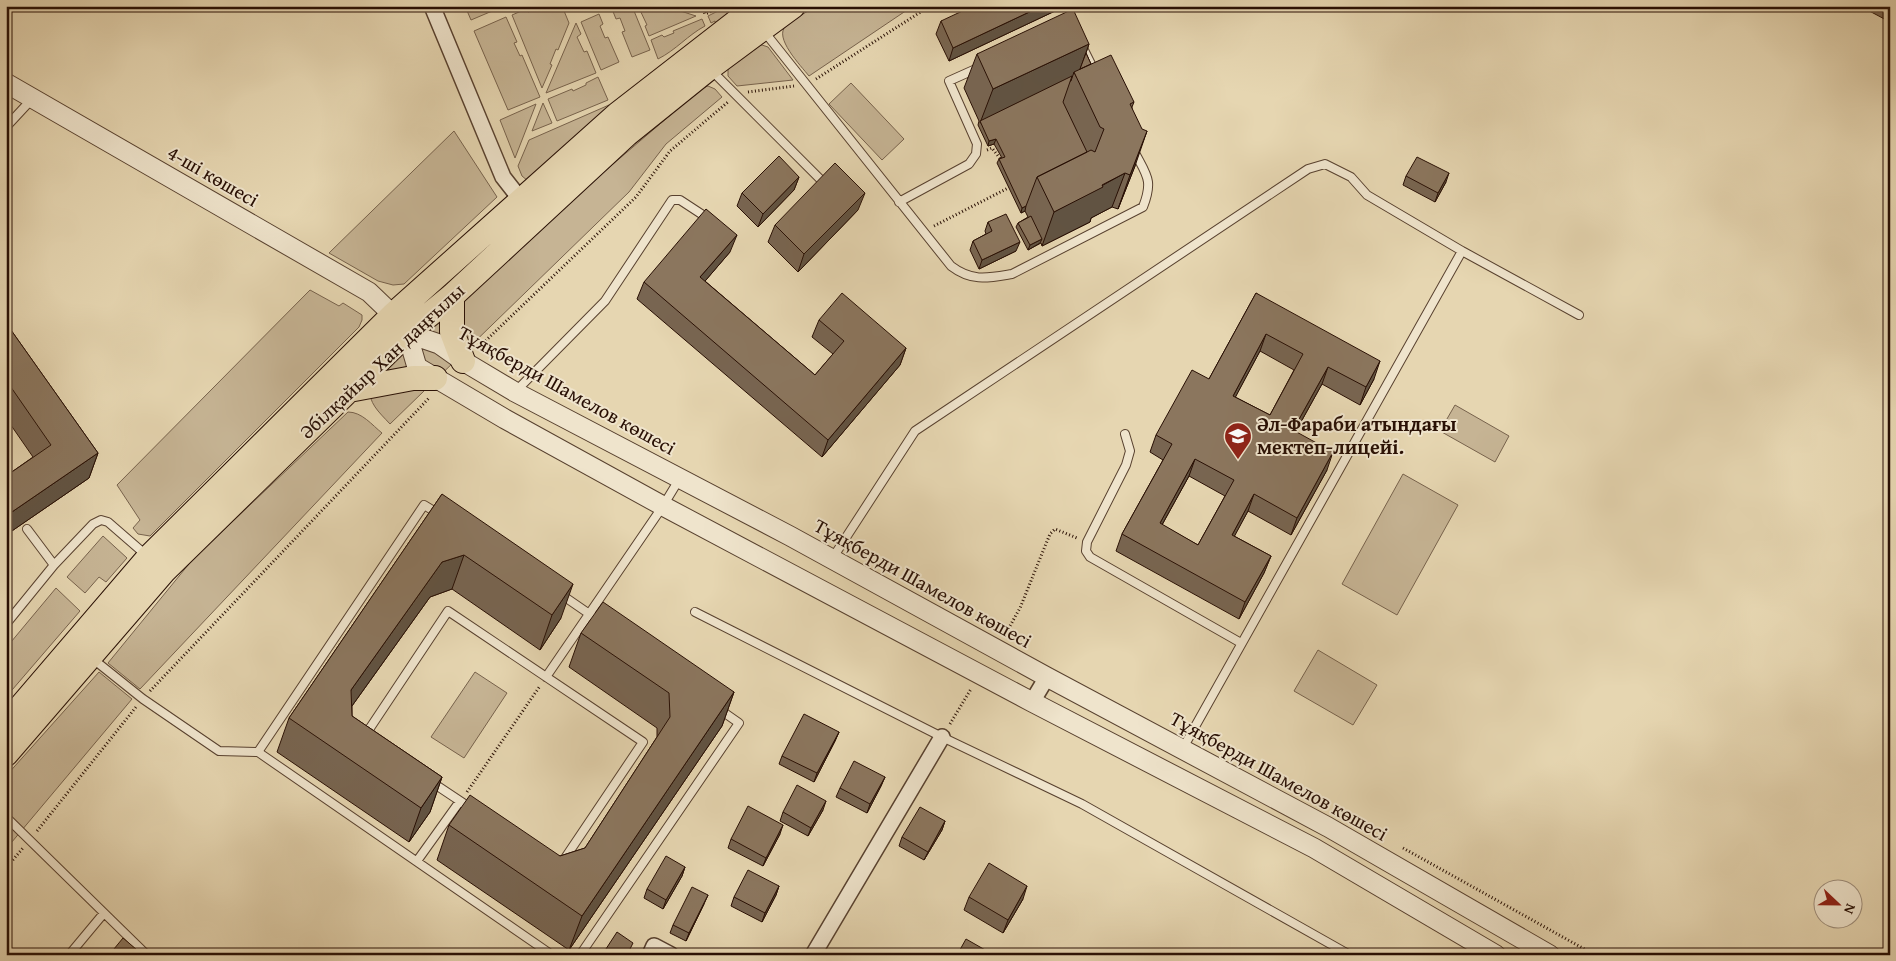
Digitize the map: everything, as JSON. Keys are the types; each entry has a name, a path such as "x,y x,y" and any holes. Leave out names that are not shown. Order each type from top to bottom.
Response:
{"main road":[{"name":"Әбілқайыр Хан даңғылы","path":"6,724 156,564 400,324 521,200 618,114 759,18 794,6"},
{"name":"Әбілқайыр Хан даңғылы","path":"6,754 156,564 349,390 400,324 452,296 627,134 708,68 759,18"},
{"path":"452,296 452,332 463,361"},
{"path":"349,390 413,378 439,381"}],"street":[{"path":"432,6 503,177 521,200"},
{"name":"4-ші көшесі","path":"6,83 369,292 400,324"},
{"path":"400,324 417,367 439,381 663,506 1032,702 1314,848 1496,955"},
{"name":"Тұяқберди Шамелов көшесі","path":"400,324 439,344 463,361 515,392 832,559 1047,677 1328,827 1550,955"},
{"path":"1032,702 1047,677"},
{"path":"813,955 942,738"},
{"path":"652,950 671,955"}],"lane":[{"path":"759,18 807,84 923,232 951,266 961,274 973,278 990,278 1012,274 1143,208 1148,195 1149,182 1128,139"},
{"path":"1076,34 1098,77"},
{"path":"899,202 968,164 976,154 977,144 949,81 984,65"},
{"path":"708,68 821,180"},
{"path":"6,127 32,99"},
{"path":"832,559 914,431 1308,169 1325,164 1351,177 1367,195 1462,251 1580,315"},
{"path":"515,392 605,301 672,200 680,200 710,219"},
{"path":"1182,749 1462,251"},
{"path":"1125,434 1130,451 1126,465 1087,542 1086,551 1090,557 1241,643"},
{"path":"546,677 663,506 680,478"},
{"path":"258,752 424,505 449,521"},
{"path":"6,624 54,565 93,524 100,520 108,522 156,564"},
{"path":"27,529 54,565"},
{"path":"548,586 590,612 608,627"},
{"path":"448,611 642,742 559,867 460,801 364,737 448,611"},
{"path":"695,612 942,738 1082,804 1350,955"},
{"path":"98,663 143,699 219,751 258,752 552,955"},
{"path":"580,955 740,723 711,702"},
{"path":"417,861 460,801"},
{"path":"6,817 147,955"},
{"path":"69,955 104,913"}],"path":[{"path":"702,6 705,14 722,6"},
{"path":"745,93 807,84 930,6"},
{"path":"463,361 636,197 670,152 729,100"},
{"path":"986,151 992,148 1003,163"},
{"path":"923,232 1014,185"},
{"path":"6,868 143,699 439,381"},
{"path":"996,649 1020,608 1050,534 1055,529 1087,542"},
{"path":"942,738 980,674"},
{"path":"460,801 546,677"},
{"path":"1395,844 1595,955"}],"shaded area":[{"path":"465,6 504,6 471,20"},
{"path":"540,6 562,6 569,23 558,50 556,49 550,64 552,65 542,88 512,15 526,9 528,12"},
{"path":"619,6 632,6 650,50 632,57 622,32 625,31 620,18 616,19 612,9"},
{"path":"637,6 665,6 696,16 649,36 645,26 647,25"},
{"path":"728,6 752,6 716,26 715,21 711,23 708,16"},
{"path":"816,6 913,6 809,76 785,44 783,31 786,26"},
{"path":"599,14 603,24 600,26 605,38 608,37 619,62 601,70 581,22"},
{"path":"506,17 517,42 514,43 520,56 522,55 540,97 508,110 474,31"},
{"path":"702,19 705,26 658,59 651,40 662,35 664,37 674,33 673,31"},
{"path":"576,23 581,34 577,37 584,52 587,51 596,73 546,93"},
{"path":"756,46 768,47 793,80 737,86 728,76 728,69"},
{"path":"598,77 608,100 557,121 548,99 572,89 573,91"},
{"path":"851,83 904,139 882,160 829,104"},
{"path":"708,86 715,89 722,97 666,144 629,192 390,424 372,403 369,386 509,253 702,88"},
{"path":"543,103 552,123 532,131"},
{"path":"536,104 515,158 500,120"},
{"path":"609,105 613,113 528,181 522,176 518,166 529,140"},
{"path":"454,131 497,197 404,284 393,285 378,281 329,253"},
{"path":"310,290 339,306 343,303 362,315 359,327 150,536 138,534 133,528 140,520 117,485"},
{"path":"1455,405 1509,436 1495,462 1440,431"},
{"path":"348,412 358,414 382,433 140,689 108,663 193,559"},
{"path":"1403,474 1458,505 1397,615 1342,584"},
{"path":"103,536 127,558 106,582 99,577 85,593 67,577"},
{"path":"56,588 80,611 6,697 6,648"},
{"path":"1318,650 1377,685 1353,725 1294,691"},
{"path":"99,672 132,699 6,849 6,776"},
{"path":"475,672 507,693 464,758 431,737"}],"building":[{"path":"973,6 1042,6 953,48 941,21"},
{"path":"1073,9 1089,44 993,89 977,54"},
{"path":"1086,53 1091,64 1080,69"},
{"path":"1111,55 1134,102 1130,104 1142,129 1147,131 1130,175 1125,173 1102,185 1103,187 1054,212 1037,177 1091,150 1095,152 1104,129 1100,127 1074,72"},
{"path":"1072,76 1063,102 1087,152 1037,177 1026,206 1022,208 999,159 1005,157 996,139 989,141 980,121"},
{"path":"779,156 799,177 763,214 742,193"},
{"path":"1417,157 1449,173 1438,193 1406,176"},
{"path":"835,163 865,193 804,254 775,225"},
{"path":"706,209 737,235 700,277 815,375 844,341 819,320 842,293 906,348 828,440 644,282"},
{"path":"1006,214 1020,242 982,260 973,241 992,231 988,222"},
{"path":"1031,216 1042,239 1030,245 1018,223"},
{"path":"1256,293 1380,361 1366,387 1328,367 1293,430 1333,452 1297,518 1254,494 1232,535 1271,556 1245,602 1122,534 1172,444 1156,435 1192,370 1209,379","holes":["1266,334 1303,354 1270,415 1233,396","1195,459 1234,480 1198,545 1160,523"]},
{"path":"6,323 98,453 6,516 6,476 51,445 6,380"},
{"path":"442,494 573,584 552,615 464,555 442,562 351,690 352,716 442,777 421,808 289,718"},
{"path":"603,602 734,692 582,916 449,825 470,795 560,856 585,848 670,717 669,693 581,633"},
{"path":"804,714 839,732 817,773 782,756"},
{"path":"854,761 885,777 870,804 840,788"},
{"path":"797,785 826,801 811,828 783,812"},
{"path":"748,806 783,825 766,858 731,839"},
{"path":"920,807 945,821 928,852 902,837"},
{"path":"666,856 685,867 666,900 647,889"},
{"path":"989,863 1027,886 1008,920 969,897"},
{"path":"748,870 779,886 765,913 734,897"},
{"path":"692,887 708,895 689,933 673,925"},
{"path":"617,932 633,943 630,949 636,953 635,955 602,955"},
{"path":"123,938 143,955 109,955"},
{"path":"966,939 987,951 984,955 957,955"}],"place":[{"name":"Әл-Фараби атындағы мектеп-лицейі.","path":"1238,460"}]}
